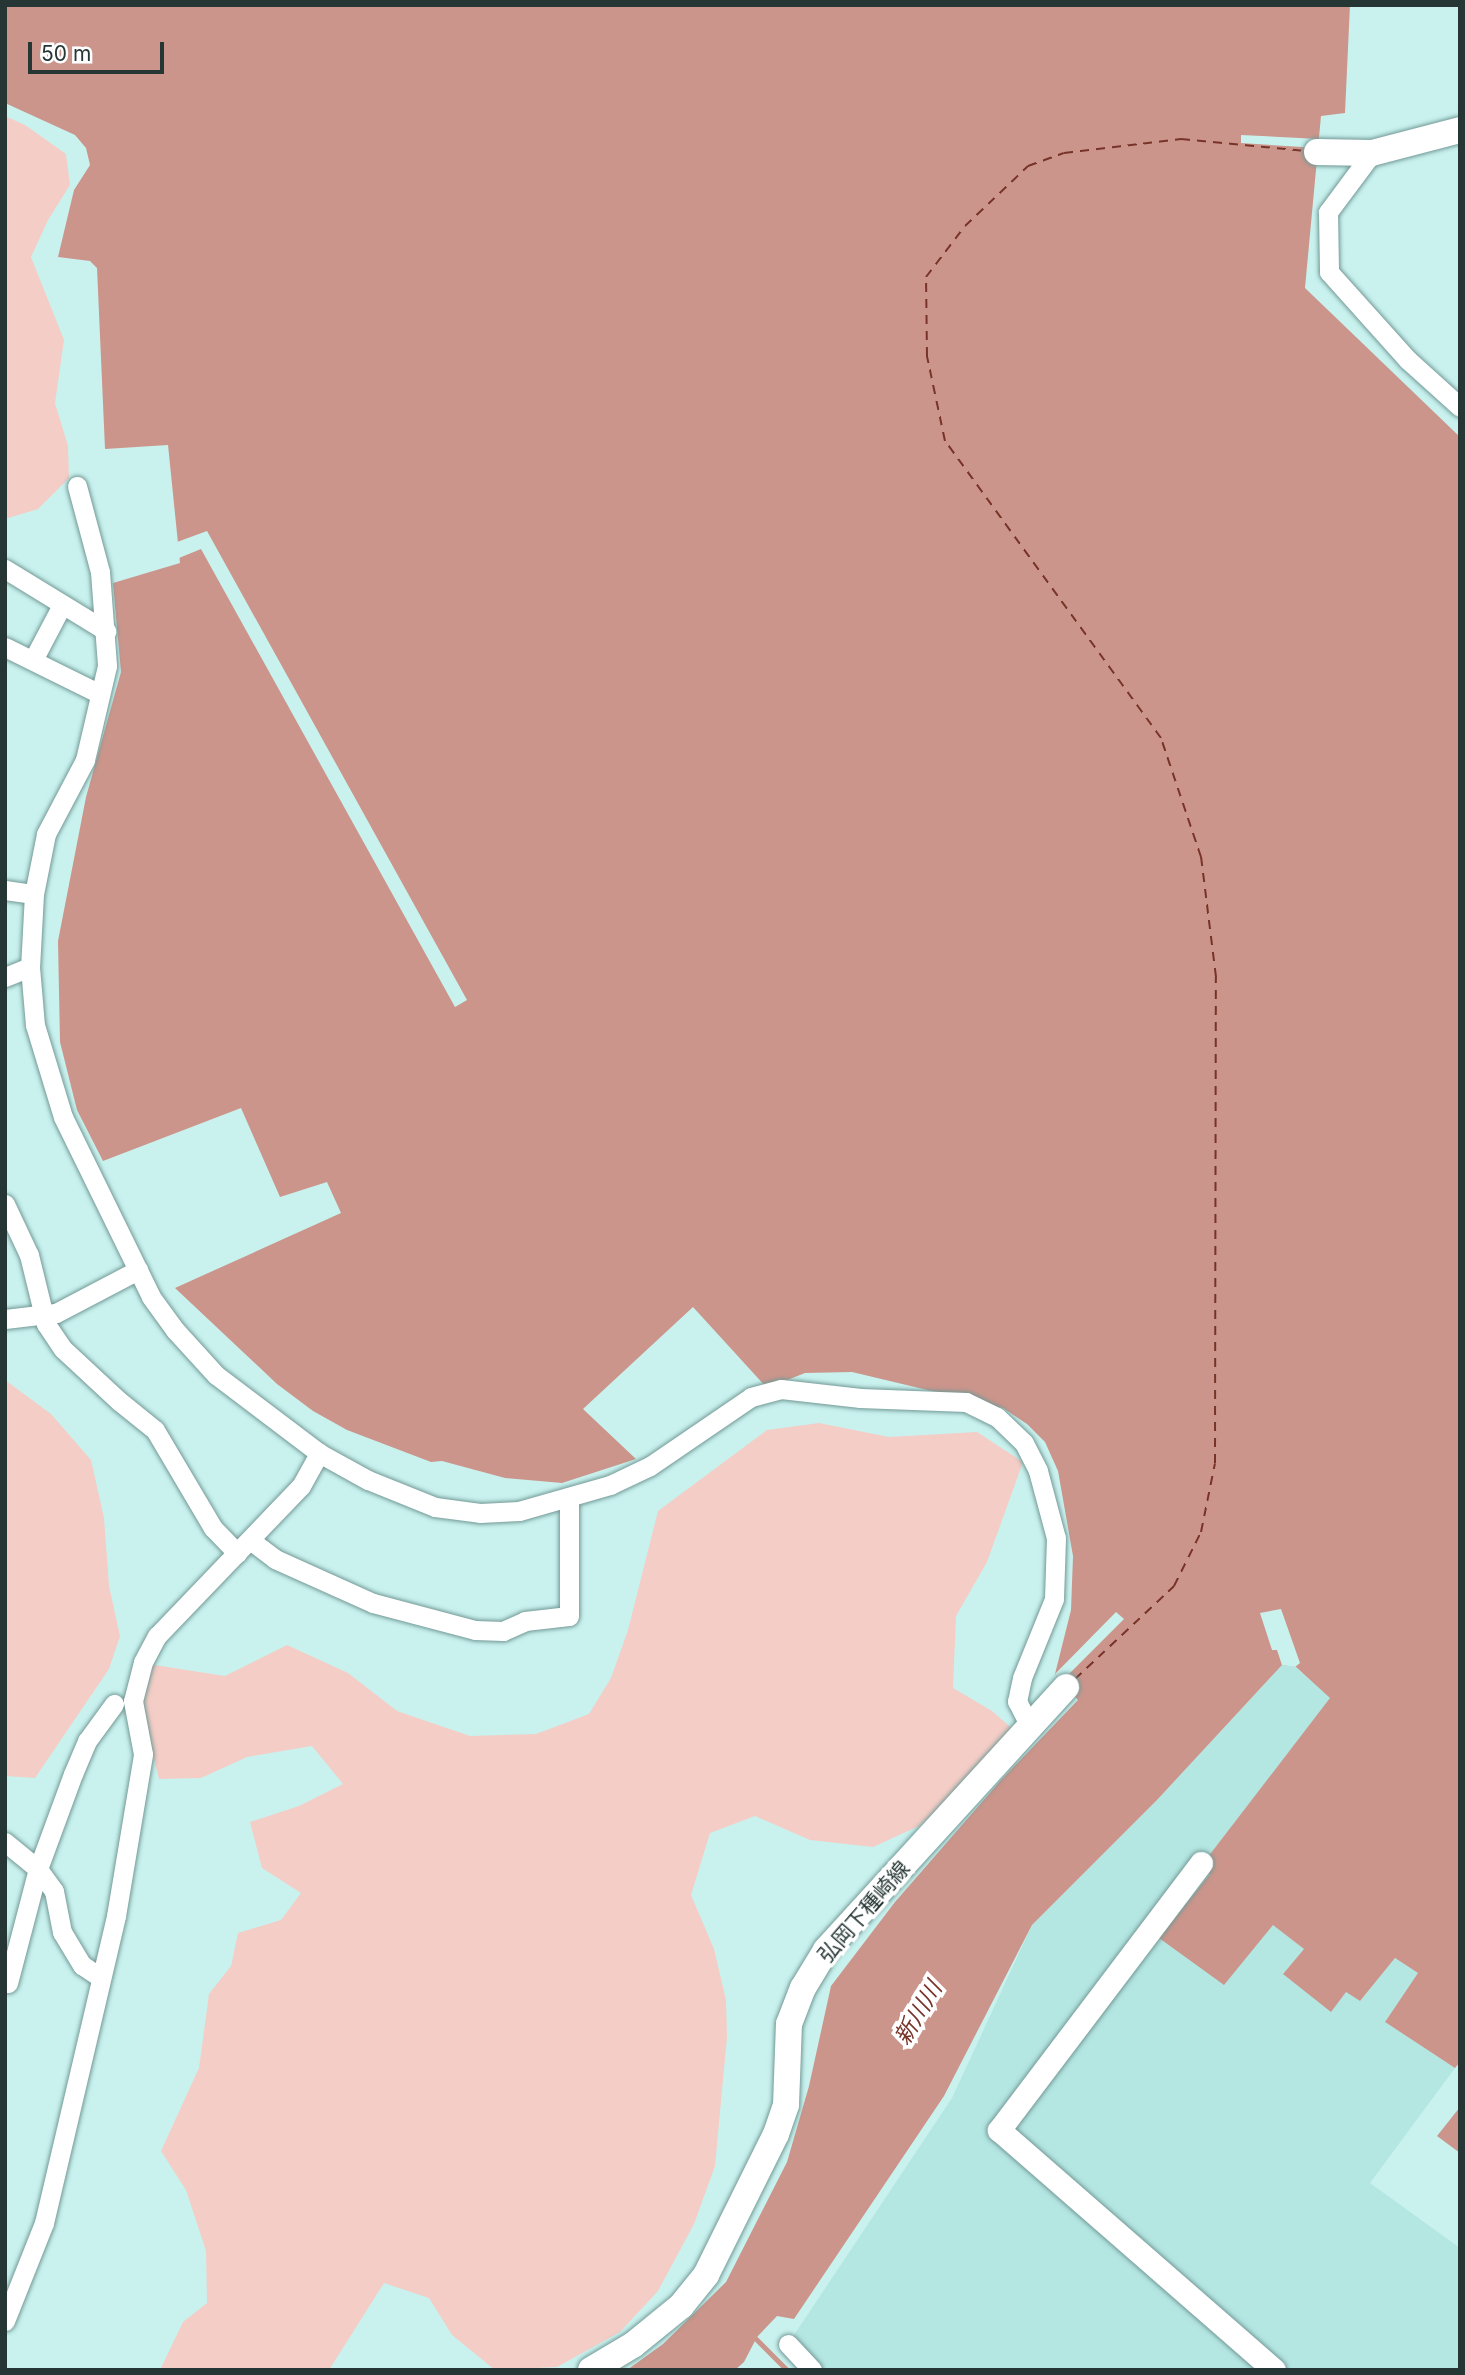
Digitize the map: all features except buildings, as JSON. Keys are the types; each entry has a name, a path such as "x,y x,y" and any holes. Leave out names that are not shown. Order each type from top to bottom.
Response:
{"main road":[{"path":"1317,152 1372,153 1460,130"},
{"name":"弘岡下種崎線","path":"591,2370 633,2344 681,2306 706,2275 776,2134 786,2105 789,2024 803,1988 826,1950 1066,1686"}],"street":[{"path":"1372,153 1328,212 1329,272 1408,360 1460,407"},
{"path":"77,486 100,572 107,666 85,760 46,834 34,894 30,967 35,1025 63,1116 151,1297 167,1319 216,1375 319,1453 368,1480 435,1507 480,1513 519,1511 610,1485 650,1466 722,1414 751,1397 781,1389 860,1398 966,1402 997,1416 1024,1443 1038,1471 1056,1538 1054,1599 1021,1678 1017,1702 1030,1726"},
{"path":"5,569 106,631"},
{"path":"33,660 62,605"},
{"path":"5,647 100,694"},
{"path":"5,890 34,894"},
{"path":"5,977 30,967"},
{"path":"5,1204 29,1255 46,1324 63,1349 155,1430 213,1528 244,1546 373,1603 475,1630 503,1630 524,1621 569,1616 569,1497"},
{"path":"5,1319 56,1313 138,1270"},
{"path":"5,2321 44,2223 118,1903 143,1754 133,1701 143,1662 157,1636 301,1486 319,1453"},
{"path":"8,1983 38,1869 87,1741 114,1704"},
{"path":"5,1842 38,1869 54,1891 62,1932 82,1965 100,1977"},
{"path":"1201,1863 999,2130 1274,2370"},
{"path":"788,2344 812,2370"}],"shaded area":[{"path":"5,116 25,125 66,154 70,185 48,220 31,257 64,340 55,403 68,446 69,478 38,509 5,519"},
{"path":"5,1380 51,1414 91,1460 104,1518 109,1586 120,1636 109,1669 35,1778 5,1776"},
{"path":"819,1423 889,1437 977,1432 1023,1462 987,1562 956,1616 953,1688 992,1711 1016,1732 979,1774 919,1826 873,1847 810,1840 755,1816 710,1833 691,1895 714,1949 726,2000 727,2037 715,2166 694,2224 658,2291 620,2332 557,2367 495,2370 452,2335 429,2298 384,2283 329,2370 160,2370 183,2322 207,2303 206,2251 186,2190 161,2151 199,2068 209,1994 231,1966 238,1933 281,1920 301,1893 262,1868 250,1822 299,1806 343,1784 312,1746 247,1757 201,1778 159,1779 140,1706 148,1664 225,1676 287,1645 348,1673 397,1711 470,1736 536,1734 589,1714 611,1678 628,1630 658,1511 767,1430"},
{"path":"1282,1665 1295,1667 1331,1698 1201,1866 1304,1949 1283,1974 1346,1992 1360,2001 1395,1958 1418,1973 1385,2022 1455,2068 1370,2183 1460,2248 1460,2370 819,2370 788,2344 952,2098 1032,1925 1157,1800"}],"water":[{"name":"新川川","path":"5,5 1350,5 1345,113 1321,116 1305,288 1460,437 1460,2062 1455,2068 1385,2022 1418,1973 1395,1958 1360,2001 1346,1992 1331,2012 1283,1974 1304,1949 1273,1925 1224,1985 1159,1938 1210,1874 1201,1866 1330,1698 1296,1667 1282,1665 1157,1800 1032,1925 944,2096 794,2319 777,2316 757,2337 744,2362 735,2370 627,2370 663,2344 726,2282 787,2162 809,2086 831,1986 895,1902 1002,1779 1078,1700 1055,1674 1071,1610 1073,1556 1058,1471 1045,1442 1027,1424 1003,1408 852,1372 805,1373 767,1388 693,1307 583,1409 636,1459 562,1483 505,1478 442,1461 431,1462 347,1430 313,1411 277,1384 175,1288 341,1213 327,1182 280,1197 241,1108 103,1161 77,1110 60,1042 58,941 86,797 121,672 113,583 180,563 168,445 105,449 97,268 90,261 58,257 74,190 90,165 86,148 75,135 5,103"},
{"path":"1460,2107 1460,2153 1437,2136"}],"pier":[{"path":"1241,135 1319,139 1318,148 1241,143"},
{"path":"207,531 467,1000 455,1007 201,549 179,558 177,542"},
{"path":"1281,1609 1300,1663 1295,1667 1282,1665 1277,1650 1272,1650 1260,1613"},
{"path":"1116,1612 1124,1619 1062,1681 1055,1674"}],"waterway":[{"path":"752,2335 787,2370"}],"ferry route":[{"path":"1075,1679 1174,1586 1201,1532 1215,1463 1216,977 1201,857 1161,738 945,441 927,356 926,277 965,226 1028,166 1064,153 1181,139 1305,151"}]}
